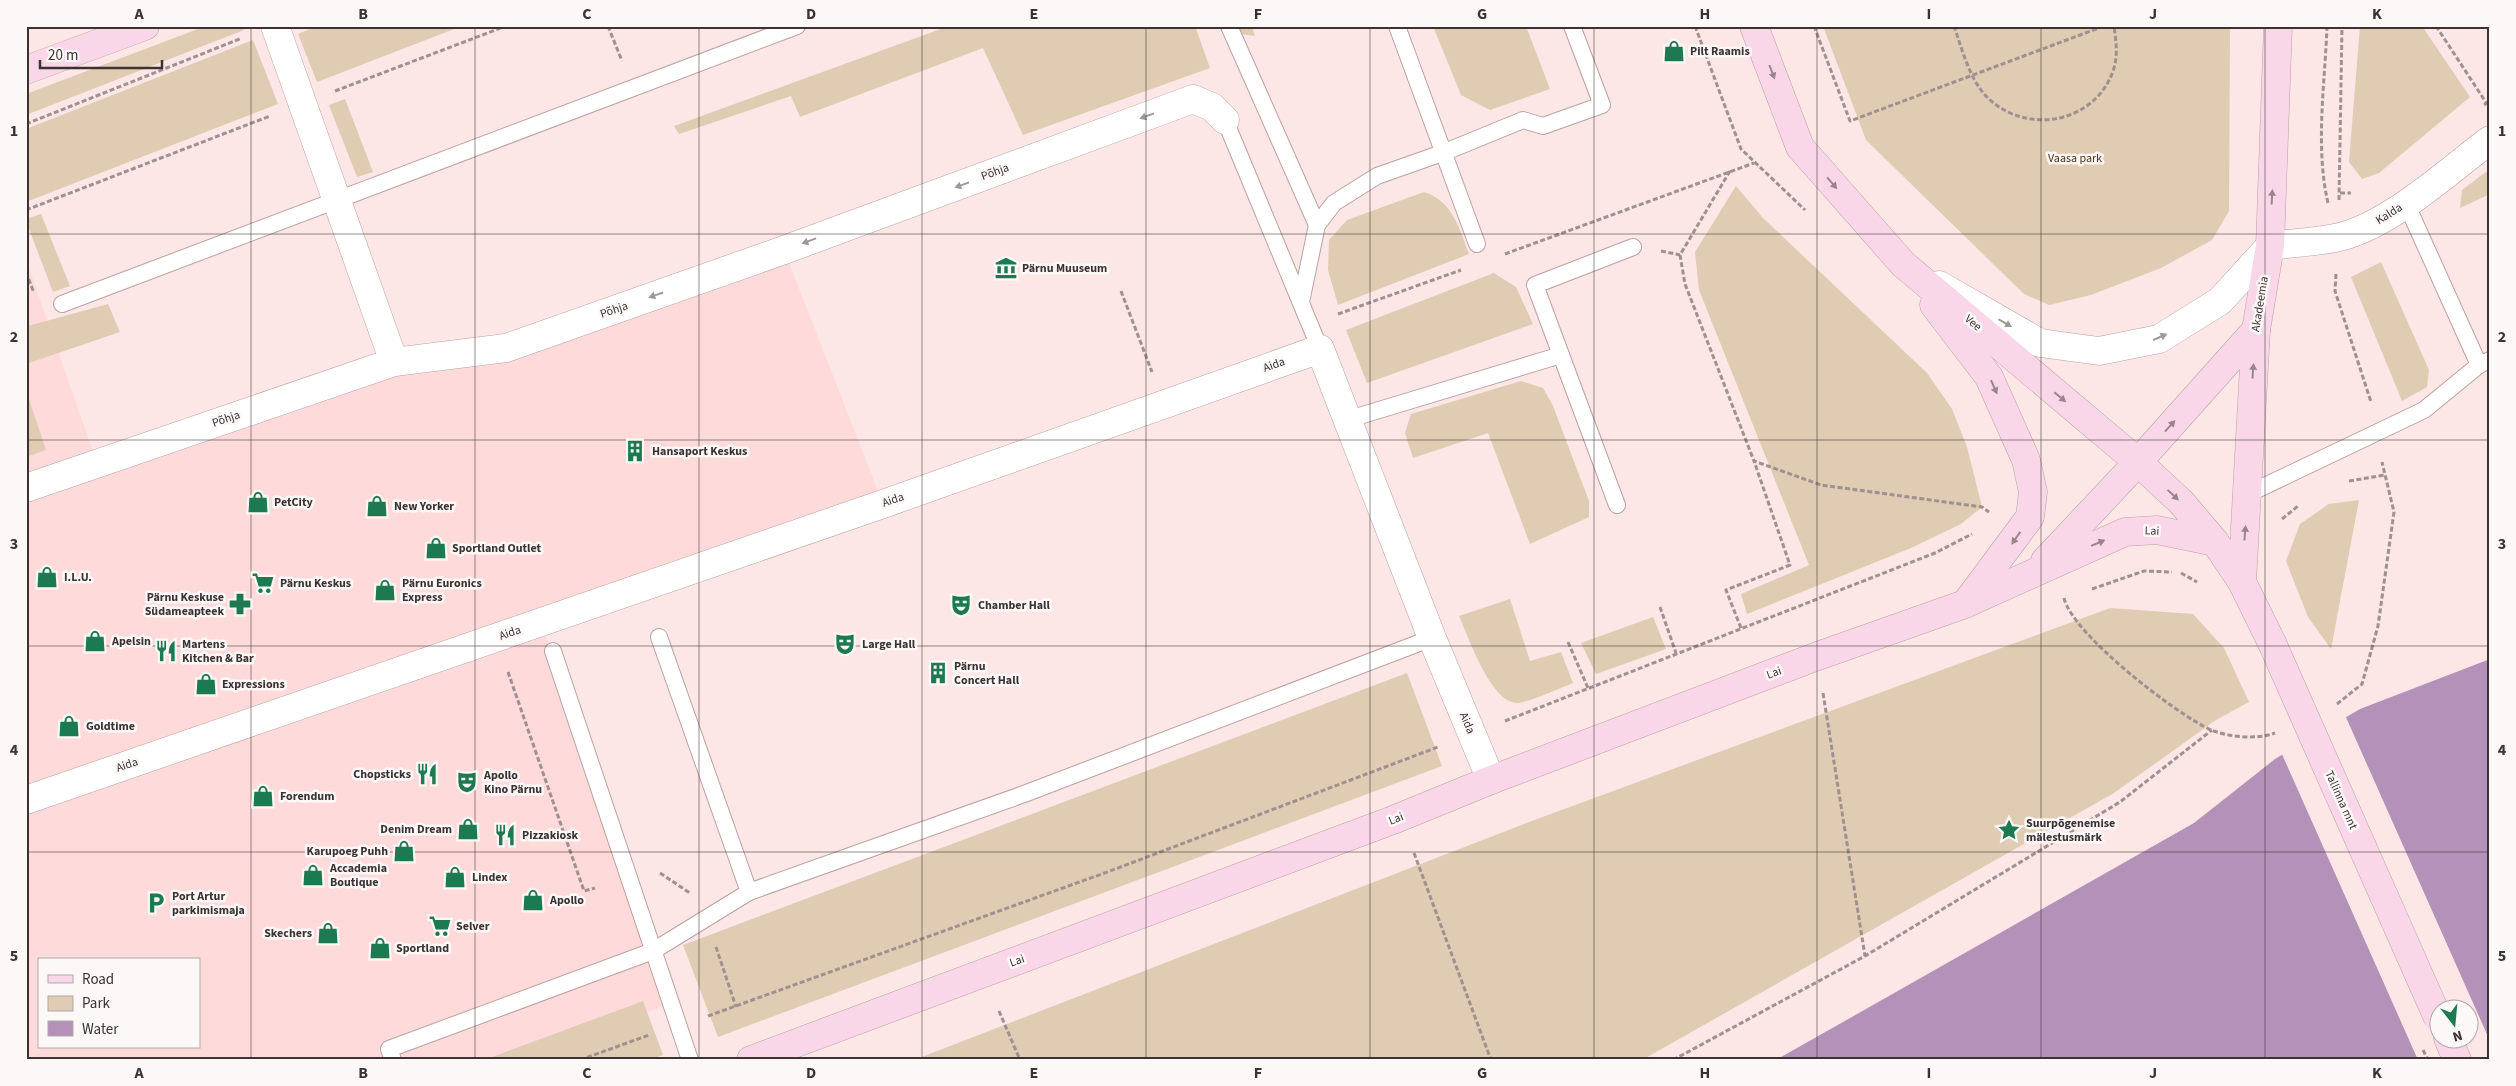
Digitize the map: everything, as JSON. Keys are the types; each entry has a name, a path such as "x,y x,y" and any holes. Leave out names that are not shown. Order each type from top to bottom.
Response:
{"street":[{"path":"26,70 145,26"},
{"path":"275,26 394,362"},
{"name":"Vee","path":"1754,26 1800,146 1903,264 2138,462 2181,502 2215,542 2242,582"},
{"name":"Akadeemia","path":"2242,582 2256,330 2270,246 2280,37 2278,26"},
{"name":"Põhja","path":"26,488 394,362 506,348 775,253 1193,100 1212,107 1225,120"},
{"name":"Kalda","path":"2270,246 2336,238 2375,223 2406,203 2490,140"},
{"path":"1903,264 2040,344 2099,351 2159,339 2220,301 2270,246"},
{"path":"1903,264 1989,376 2026,460 2033,492 2030,517 1965,604"},
{"name":"Lai","path":"2037,570 2138,462 2256,330"},
{"name":"Aida","path":"26,800 497,638 1320,349 1432,638 1492,780"},
{"name":"Lai","path":"752,1060 1384,824 1492,780 1815,658 1965,604 2125,532 2158,530 2215,542"},
{"name":"Tallinna mnt","path":"2242,582 2272,643 2429,998"},
{"path":"2452,1048 2457,1060"}],"lane":[{"path":"62,304 336,198 797,26"},
{"path":"1229,26 1317,225"},
{"path":"1397,26 1445,152 1477,244"},
{"path":"1302,302 1317,225 1334,203 1377,176 1445,152 1523,120 1542,126 1602,106 1572,26"},
{"path":"1225,120 1320,349"},
{"path":"2248,494 2424,410 2484,362 2406,203"},
{"path":"1617,505 1535,285 1633,247"},
{"path":"1346,420 1561,355"},
{"path":"659,637 749,892"},
{"path":"393,1060 389,1049 653,951 749,892 1024,794 1432,638"},
{"path":"553,651 690,1060"}],"path":[{"path":"26,210 506,26"},
{"path":"608,26 632,87"},
{"path":"1814,26 1850,121 2104,26"},
{"path":"1954,26 1973,75 1984,94 2001,109 2015,117 2030,120 2053,120 2074,114 2092,102 2106,86 2114,67 2117,47 2114,26"},
{"path":"2327,26 2323,129 2324,187 2336,238"},
{"path":"2335,705 2362,684 2378,626 2394,512 2369,396 2335,291 2336,238 2340,193 2342,26"},
{"path":"2436,26 2490,109"},
{"path":"26,124 244,37"},
{"path":"1503,254 1754,163"},
{"path":"1730,171 1680,254 1685,284 1754,461 1790,565 1726,590 1741,628"},
{"path":"1311,324 1466,268"},
{"path":"1120,291 1164,405"},
{"path":"1754,461 1821,485 1982,507"},
{"path":"2345,482 2385,475"},
{"path":"2280,526 2282,518 2302,503"},
{"path":"580,1060 736,1007 1110,871 1471,734 1935,553 1975,532"},
{"path":"2090,589 2144,571 2179,572 2200,584"},
{"path":"2072,595 2064,598 2086,634 2154,693 2212,730 2236,736 2268,736 2277,732"},
{"path":"1660,607 1676,653"},
{"path":"497,638 584,891 596,888"},
{"path":"1568,642 1588,688"},
{"path":"1823,692 1865,956"},
{"path":"1673,1060 1865,956 2120,802 2212,730"},
{"path":"1414,853 1491,1060"},
{"path":"653,869 692,895"},
{"path":"716,947 736,1007"},
{"path":"999,1011 1020,1060"}],"shaded area":[{"path":"784,250 883,504 539,624 553,651 671,1003 522,1060 26,1060 26,260 97,463 394,362 506,348"}],"green space":[{"path":"206,26 238,26 244,30 26,115 26,94"},
{"path":"317,26 462,26 317,82 298,34"},
{"path":"949,26 1195,26 1210,68 1023,135 983,48 800,117 791,96 679,134 674,126"},
{"path":"1238,26 1252,26 1255,36 1241,34"},
{"path":"1433,26 1526,26 1550,89 1490,110 1461,95"},
{"name":"Vaasa park","path":"1823,26 2230,26 2229,211 2212,240 2161,268 2091,295 2049,305 2024,294 1866,140"},
{"path":"2360,26 2422,26 2470,97 2379,173 2362,179 2349,162"},
{"path":"253,40 278,104 26,202 26,129"},
{"path":"345,99 373,172 357,177 329,105"},
{"path":"2490,169 2490,194 2460,208 2462,190"},
{"path":"1736,186 1763,218 1927,373 1952,409 1967,447 1982,507 1961,524 1911,548 1747,614 1741,594 1809,565 1699,290 1695,252"},
{"path":"1424,192 1442,202 1454,217 1469,254 1338,305 1328,270 1329,240 1347,220"},
{"path":"41,214 70,286 53,292 26,221 26,219"},
{"path":"2381,262 2429,370 2427,387 2402,401 2351,277"},
{"path":"1494,273 1516,287 1533,324 1367,383 1346,330"},
{"path":"108,304 120,332 26,364 26,322 28,326"},
{"path":"1521,381 1543,388 1553,406 1589,501 1589,517 1530,544 1488,433 1413,458 1405,433 1411,414"},
{"path":"29,399 46,450 26,457 26,400"},
{"path":"2359,500 2331,649 2308,617 2286,561 2300,524 2329,504"},
{"path":"1510,599 1530,661 1561,652 1573,683 1537,698 1518,703 1508,700 1499,693 1490,681 1459,616"},
{"path":"2110,608 2193,614 2224,648 2249,702 2216,720 2114,793 1642,1060 914,1060 1529,822"},
{"path":"1653,617 1666,649 1596,674 1581,643"},
{"path":"1407,673 1442,766 718,1037 683,945"},
{"path":"643,1001 663,1055 650,1060 484,1060"}],"water":[{"path":"2490,659 2490,1060 1776,1060 2194,823 2275,759 2360,709"}],"pier":[{"path":"2345,715 2471,998 2428,998 2428,1048 2478,1048 2478,1014 2490,1041 2490,1060 2418,1060 2281,752"}],"place":[{"name":"Pilt Raamis","path":"1674,51"},
{"name":"Pärnu Muuseum","path":"1006,268"},
{"name":"Hansaport Keskus","path":"635,451"},
{"name":"PetCity","path":"258,502"},
{"name":"New Yorker","path":"377,506"},
{"name":"Sportland Outlet","path":"436,548"},
{"name":"I.L.U.","path":"47,577"},
{"name":"Pärnu Keskus","path":"263,583"},
{"name":"Pärnu Euronics Express","path":"385,590"},
{"name":"Pärnu Keskuse Südameapteek","path":"240,604"},
{"name":"Chamber Hall","path":"961,605"},
{"name":"Apelsin","path":"95,641"},
{"name":"Large Hall","path":"845,644"},
{"name":"Martens Kitchen & Bar","path":"166,651"},
{"name":"Pärnu Concert Hall","path":"938,673"},
{"name":"Expressions","path":"206,684"},
{"name":"Goldtime","path":"69,726"},
{"name":"Chopsticks","path":"427,774"},
{"name":"Apollo Kino Pärnu","path":"467,782"},
{"name":"Forendum","path":"263,796"},
{"name":"Denim Dream","path":"468,829"},
{"name":"Suurpõgenemise mälestusmärk","path":"2009,830"},
{"name":"Pizzakiosk","path":"505,835"},
{"name":"Karupoeg Puhh","path":"404,851"},
{"name":"Accademia Boutique","path":"313,875"},
{"name":"Lindex","path":"455,877"},
{"name":"Apollo","path":"533,900"},
{"name":"Port Artur parkimismaja","path":"156,903"},
{"name":"Selver","path":"440,926"},
{"name":"Skechers","path":"328,933"},
{"name":"Sportland","path":"380,948"}]}
